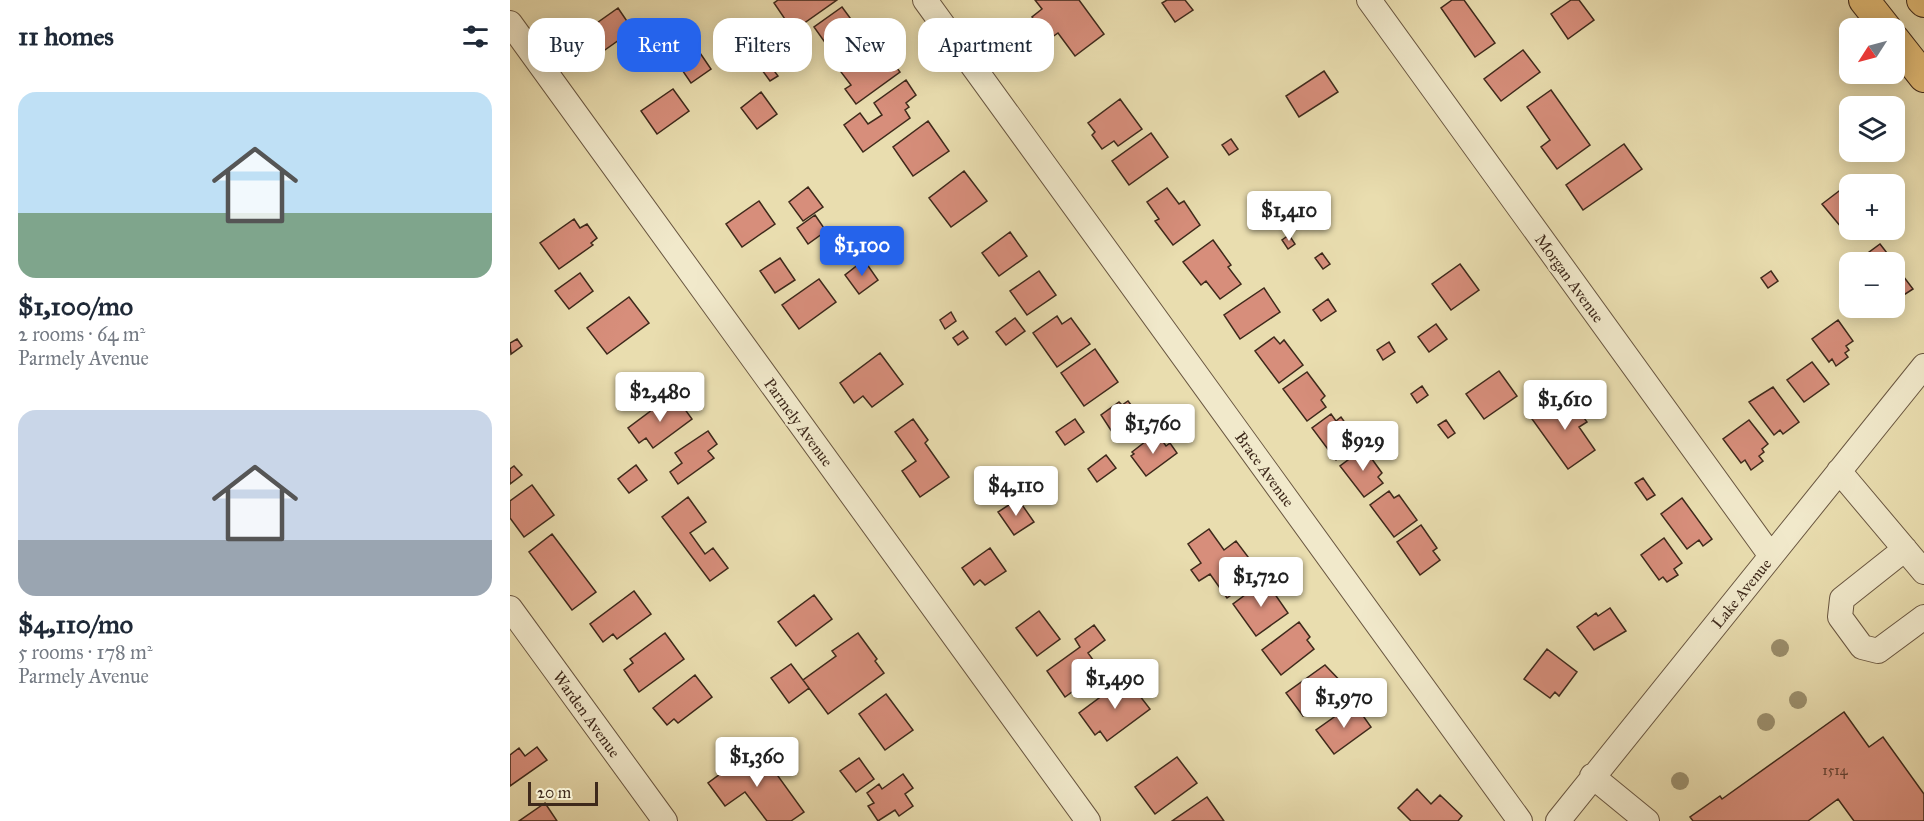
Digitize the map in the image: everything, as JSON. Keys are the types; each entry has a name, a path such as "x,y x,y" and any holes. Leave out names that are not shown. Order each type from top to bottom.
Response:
{"main road":[{"path":"1864,0 1878,18"},
{"path":"1905,53 1924,77"}],"street":[{"name":"Brace Avenue","path":"926,0 1520,821"},
{"name":"Morgan Avenue","path":"1369,0 1771,556"},
{"name":"Parmely Avenue","path":"510,23 1088,821"},
{"name":"Lake Avenue","path":"1558,821 1924,366"},
{"path":"1839,471 1924,572"},
{"path":"1905,549 1842,599 1840,617 1862,647 1878,651 1924,617"},
{"name":"Warden Avenue","path":"510,608 665,821"},
{"path":"1592,776 1647,821"}],"building":[{"path":"778,0 837,0 811,18 784,18 774,3"},
{"path":"1035,0 1079,0 1104,34 1075,56 1058,33 1054,36 1054,18 1033,18 1042,9"},
{"path":"1167,0 1185,0 1193,10 1175,22 1162,3"},
{"path":"1452,0 1464,0 1495,43 1475,57 1441,8"},
{"path":"1571,0 1579,0 1594,20 1568,39 1551,14"},
{"path":"842,7 850,18 827,18"},
{"path":"618,8 625,18 617,18 617,41 605,50 605,18"},
{"path":"824,20 824,41 814,27"},
{"path":"1523,50 1540,72 1501,101 1484,79"},
{"path":"701,54 711,69 691,83 683,72 701,72"},
{"path":"1324,71 1338,92 1299,117 1286,96"},
{"path":"763,72 775,72 778,76 770,81"},
{"path":"841,72 900,72 856,104 845,89 851,85"},
{"path":"906,80 916,95 906,103 909,107 905,110 910,118 863,152 844,125 860,113 868,124 882,115 874,103"},
{"path":"673,89 689,111 657,134 641,111"},
{"path":"1551,90 1590,145 1557,169 1541,147 1550,140 1527,107"},
{"path":"761,92 777,114 757,129 741,108"},
{"path":"1120,99 1142,129 1118,146 1114,141 1102,149 1092,135 1095,132 1088,123"},
{"path":"928,121 949,151 913,176 893,147"},
{"path":"1151,133 1168,157 1129,185 1112,161"},
{"path":"1231,139 1238,149 1229,155 1222,145"},
{"path":"1624,144 1642,169 1583,210 1566,185"},
{"path":"964,171 987,201 951,227 929,198"},
{"path":"808,187 823,207 803,221 789,202"},
{"path":"1167,188 1179,204 1184,201 1200,225 1173,245 1155,221 1159,219 1147,202"},
{"path":"1839,191 1839,225 1822,204"},
{"path":"759,201 775,224 742,247 726,224"},
{"path":"815,215 826,231 808,244 797,228"},
{"path":"574,219 580,228 587,224 597,238 591,243 593,245 559,269 540,243"},
{"path":"1010,232 1027,256 999,276 982,253"},
{"path":"1289,235 1295,244 1288,249 1282,240"},
{"path":"1213,240 1231,265 1228,267 1241,284 1220,299 1206,281 1201,285 1183,262"},
{"path":"1880,244 1886,252 1869,252"},
{"path":"1322,253 1330,264 1323,269 1315,258"},
{"path":"780,258 795,280 775,293 760,271"},
{"path":"864,260 878,280 859,294 845,275"},
{"path":"1460,264 1479,290 1451,310 1432,284"},
{"path":"1039,271 1056,295 1027,315 1010,291"},
{"path":"1771,271 1778,281 1768,288 1761,278"},
{"path":"580,273 593,291 569,309 555,291"},
{"path":"1905,278 1913,289 1905,294"},
{"path":"819,279 836,302 799,329 782,305"},
{"path":"1264,288 1280,312 1240,339 1224,315"},
{"path":"629,297 649,323 607,354 587,328"},
{"path":"1328,299 1336,311 1321,321 1313,310"},
{"path":"951,312 956,321 945,329 940,320"},
{"path":"1057,316 1062,324 1071,318 1090,344 1057,367 1033,333"},
{"path":"1015,318 1025,331 1006,345 996,332"},
{"path":"1838,320 1853,341 1846,346 1849,350 1845,353 1848,357 1836,366 1832,359 1829,362 1812,339"},
{"path":"1436,324 1447,339 1429,352 1418,337"},
{"path":"963,331 968,338 958,345 953,338"},
{"path":"1274,337 1280,344 1284,340 1303,365 1279,383 1255,351"},
{"path":"517,339 522,346 511,354 510,343"},
{"path":"1389,342 1395,352 1383,360 1377,350"},
{"path":"1095,349 1118,382 1084,406 1061,373"},
{"path":"880,353 903,384 872,407 863,396 854,403 840,383"},
{"path":"1812,362 1829,384 1804,402 1787,380"},
{"path":"1499,371 1517,396 1484,419 1466,394"},
{"path":"1307,372 1325,396 1321,400 1326,407 1307,421 1283,389"},
{"path":"1422,386 1428,395 1417,403 1411,394"},
{"path":"1773,387 1799,422 1783,434 1780,430 1774,435 1749,402"},
{"path":"1567,394 1587,422 1579,427 1595,450 1568,469 1532,419"},
{"path":"668,398 674,405 679,401 692,419 653,448 646,438 639,443 628,428"},
{"path":"1128,401 1142,419 1116,438 1101,415 1119,402 1122,405"},
{"path":"1331,414 1336,421 1341,417 1359,442 1336,460 1312,428"},
{"path":"913,419 928,440 925,443 949,477 920,497 902,471 916,461 895,432"},
{"path":"1075,419 1084,432 1065,445 1056,432"},
{"path":"1446,420 1455,433 1448,438 1438,425"},
{"path":"1749,420 1768,444 1759,456 1763,461 1751,470 1745,460 1741,463 1723,439"},
{"path":"708,431 717,444 708,451 714,458 678,484 670,472 682,463 675,453"},
{"path":"1159,436 1166,446 1170,443 1177,453 1146,476 1131,456 1134,454 1132,452 1150,438 1153,441"},
{"path":"1364,448 1382,473 1378,477 1383,483 1364,497 1340,466"},
{"path":"1106,455 1116,468 1097,482 1088,469"},
{"path":"636,465 647,480 629,493 618,479"},
{"path":"514,466 522,475 510,484 510,469"},
{"path":"1643,478 1655,495 1647,500 1635,483"},
{"path":"532,485 554,515 524,537 510,518 510,501"},
{"path":"1389,491 1394,498 1399,495 1417,520 1394,537 1370,505"},
{"path":"688,497 706,522 690,533 705,554 713,548 728,568 710,581 662,517"},
{"path":"1682,498 1712,539 1703,546 1699,540 1687,549 1661,514"},
{"path":"1018,499 1034,522 1014,535 998,512"},
{"path":"1421,525 1437,548 1433,551 1440,560 1420,575 1397,542"},
{"path":"1209,529 1224,550 1236,541 1261,574 1227,598 1210,574 1199,581 1191,570 1201,563 1188,544"},
{"path":"552,534 596,592 572,610 529,552"},
{"path":"1664,538 1682,563 1674,569 1678,575 1667,582 1663,577 1659,580 1641,555"},
{"path":"990,548 1006,571 985,585 980,580 974,585 962,568"},
{"path":"1265,580 1288,613 1256,636 1233,604"},
{"path":"634,591 651,614 617,639 613,634 603,642 590,624"},
{"path":"814,595 832,619 796,646 778,622"},
{"path":"1610,608 1626,631 1594,650 1577,627 1596,613 1598,616"},
{"path":"1039,611 1060,639 1037,656 1016,628"},
{"path":"1299,622 1310,637 1307,640 1314,649 1281,675 1262,650"},
{"path":"1094,625 1105,640 1088,653 1101,671 1065,697 1047,671 1080,647 1075,639"},
{"path":"665,633 684,659 639,692 624,670 633,663 630,659"},
{"path":"858,633 884,673 828,714 803,680 836,656 832,651"},
{"path":"1547,649 1577,672 1559,696 1555,692 1550,698 1524,679"},
{"path":"791,664 809,688 789,703 771,678"},
{"path":"1325,665 1346,687 1303,716 1286,693"},
{"path":"695,675 712,697 678,723 674,719 667,725 653,708"},
{"path":"1126,678 1150,709 1107,741 1100,731 1095,735 1079,713"},
{"path":"886,694 913,730 885,750 859,714"},
{"path":"1354,703 1371,727 1334,754 1316,730"},
{"path":"1844,712 1869,747 1883,737 1924,794 1924,821 1854,821 1838,799 1808,821 1693,821 1690,817 1720,796 1722,799"},
{"path":"537,747 547,760 510,786 510,755 519,748 525,756"},
{"path":"757,747 804,812 791,821 767,821 745,792 725,806 708,783"},
{"path":"1177,757 1197,783 1155,814 1135,787"},
{"path":"859,758 874,779 856,792 840,771"},
{"path":"903,774 913,788 905,794 913,806 899,816 895,810 878,821 868,806 874,803 867,793 879,784 882,789"},
{"path":"1417,789 1431,804 1440,795 1462,816 1458,821 1411,821 1398,808"},
{"path":"1207,797 1224,821 1172,821"},
{"path":"545,803 557,821 519,821"}]}
